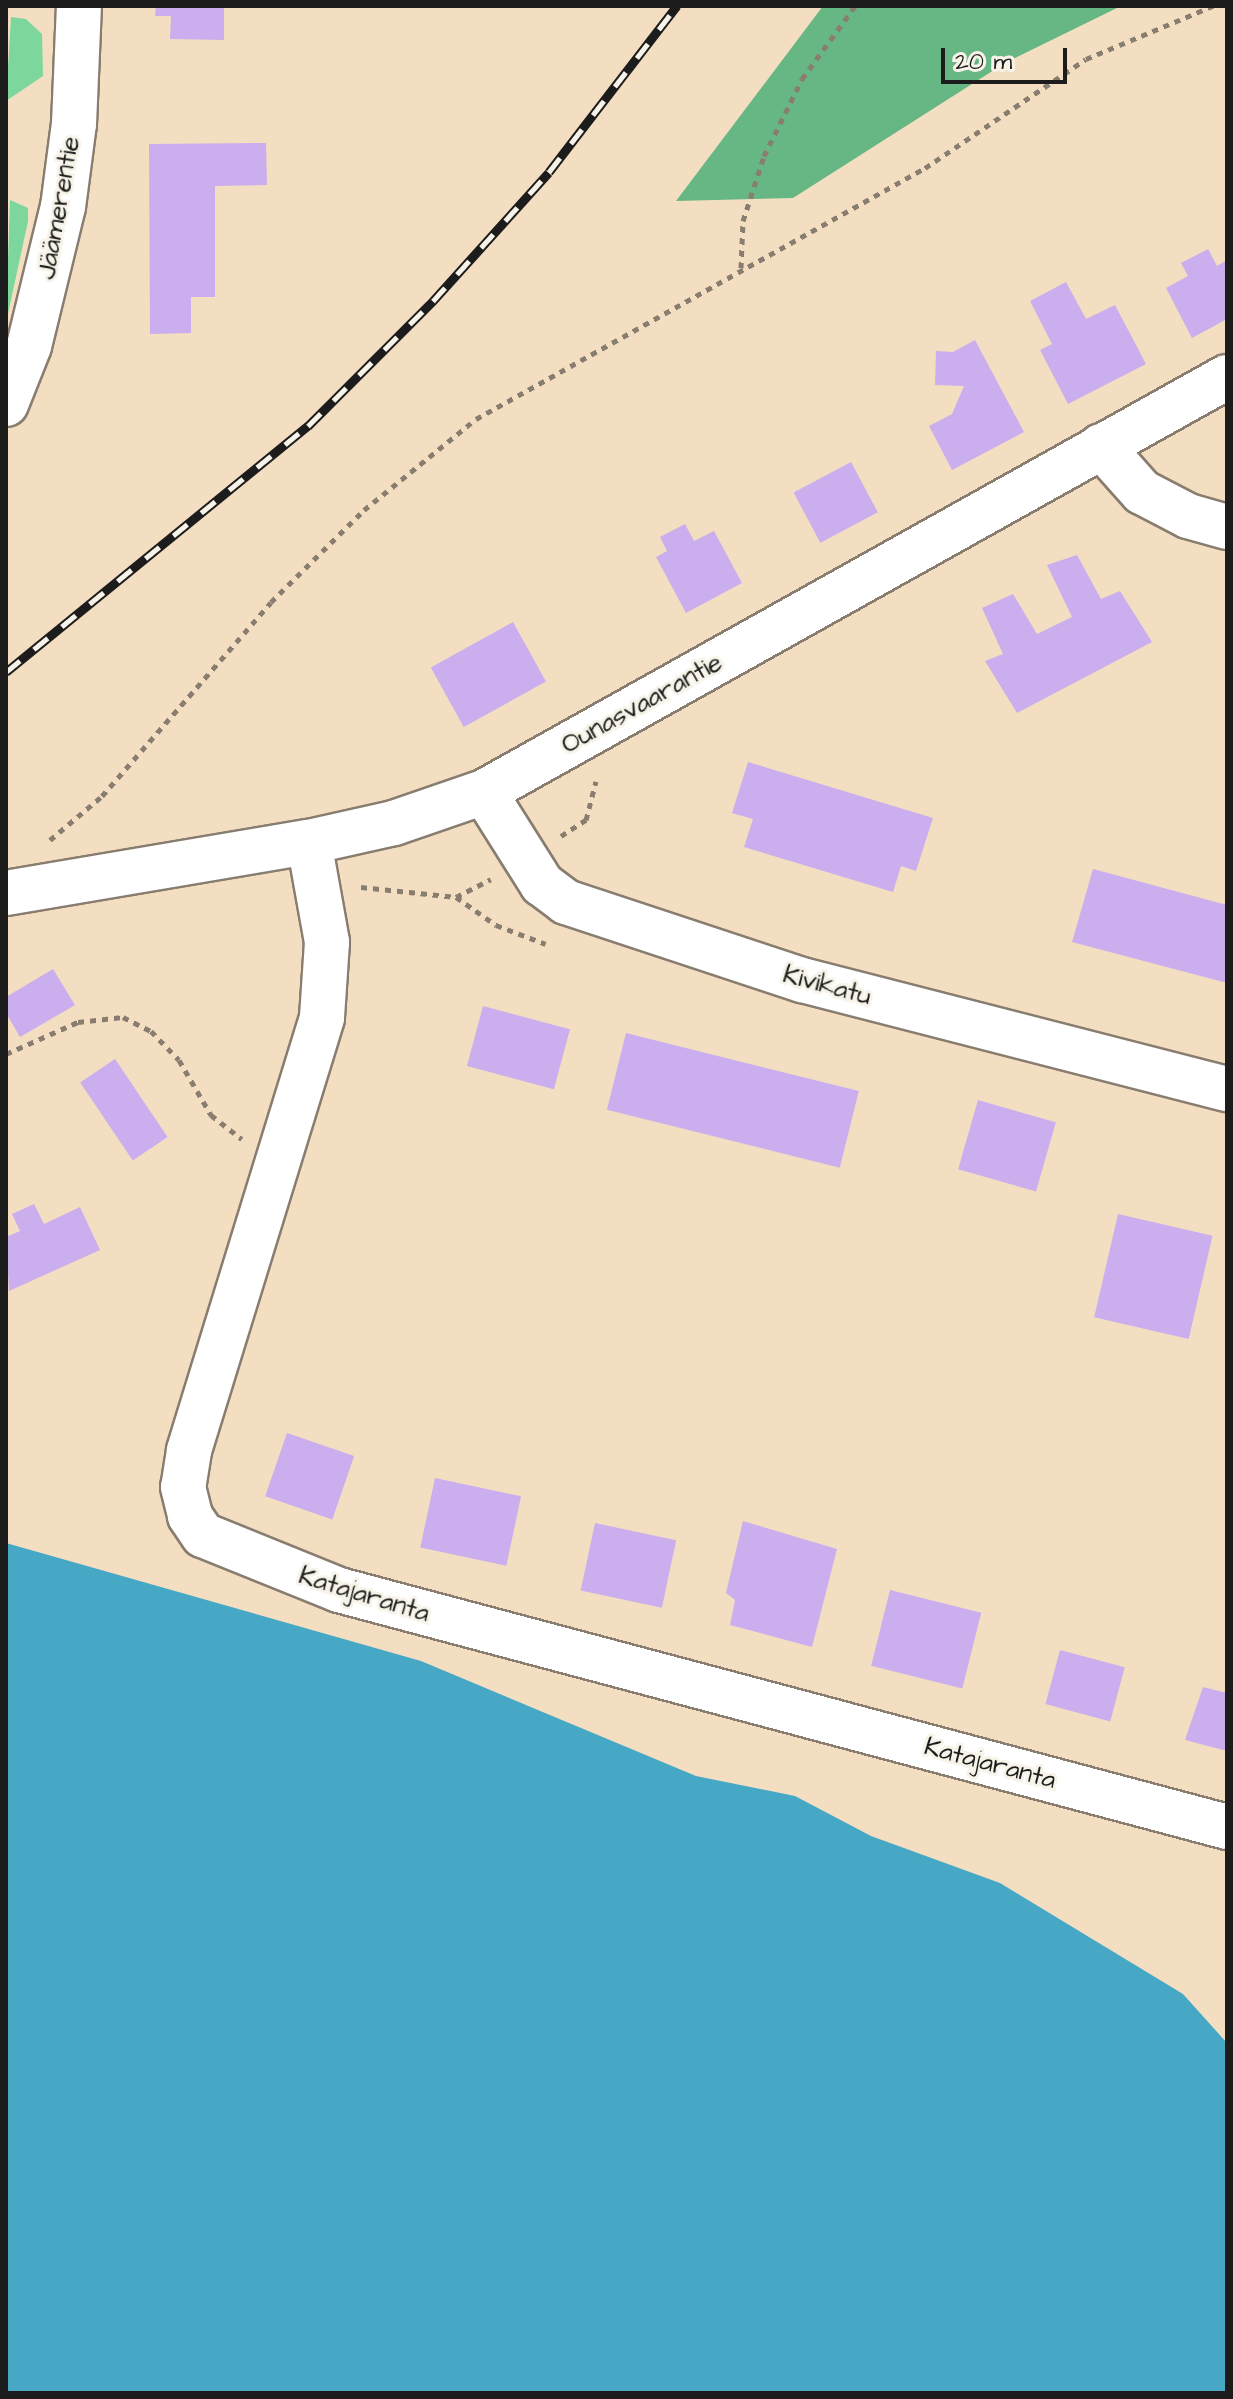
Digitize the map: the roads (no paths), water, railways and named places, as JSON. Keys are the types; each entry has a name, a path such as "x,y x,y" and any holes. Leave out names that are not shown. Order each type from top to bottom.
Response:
{"street":[{"name":"Jäämerentie","path":"6,404 29,346 63,207 74,124 79,6"},
{"name":"Ounasvaarantie","path":"6,893 309,842 394,823 484,792 1227,377"},
{"path":"1101,446 1142,492 1188,516 1227,527"},
{"name":"Kivikatu","path":"484,792 542,884 566,902 802,980 1227,1089"},
{"name":"Katajaranta","path":"309,842 327,970 322,1018 282,1157 189,1451 183,1487 190,1516 203,1535 339,1590 1227,1827"}],"water":[{"path":"6,1543 421,1661 696,1776 795,1796 871,1836 1000,1883 1183,1994 1227,2043 1227,2393 6,2393"}],"railway":[{"path":"6,672 308,426 433,301 549,172 677,6"}]}
